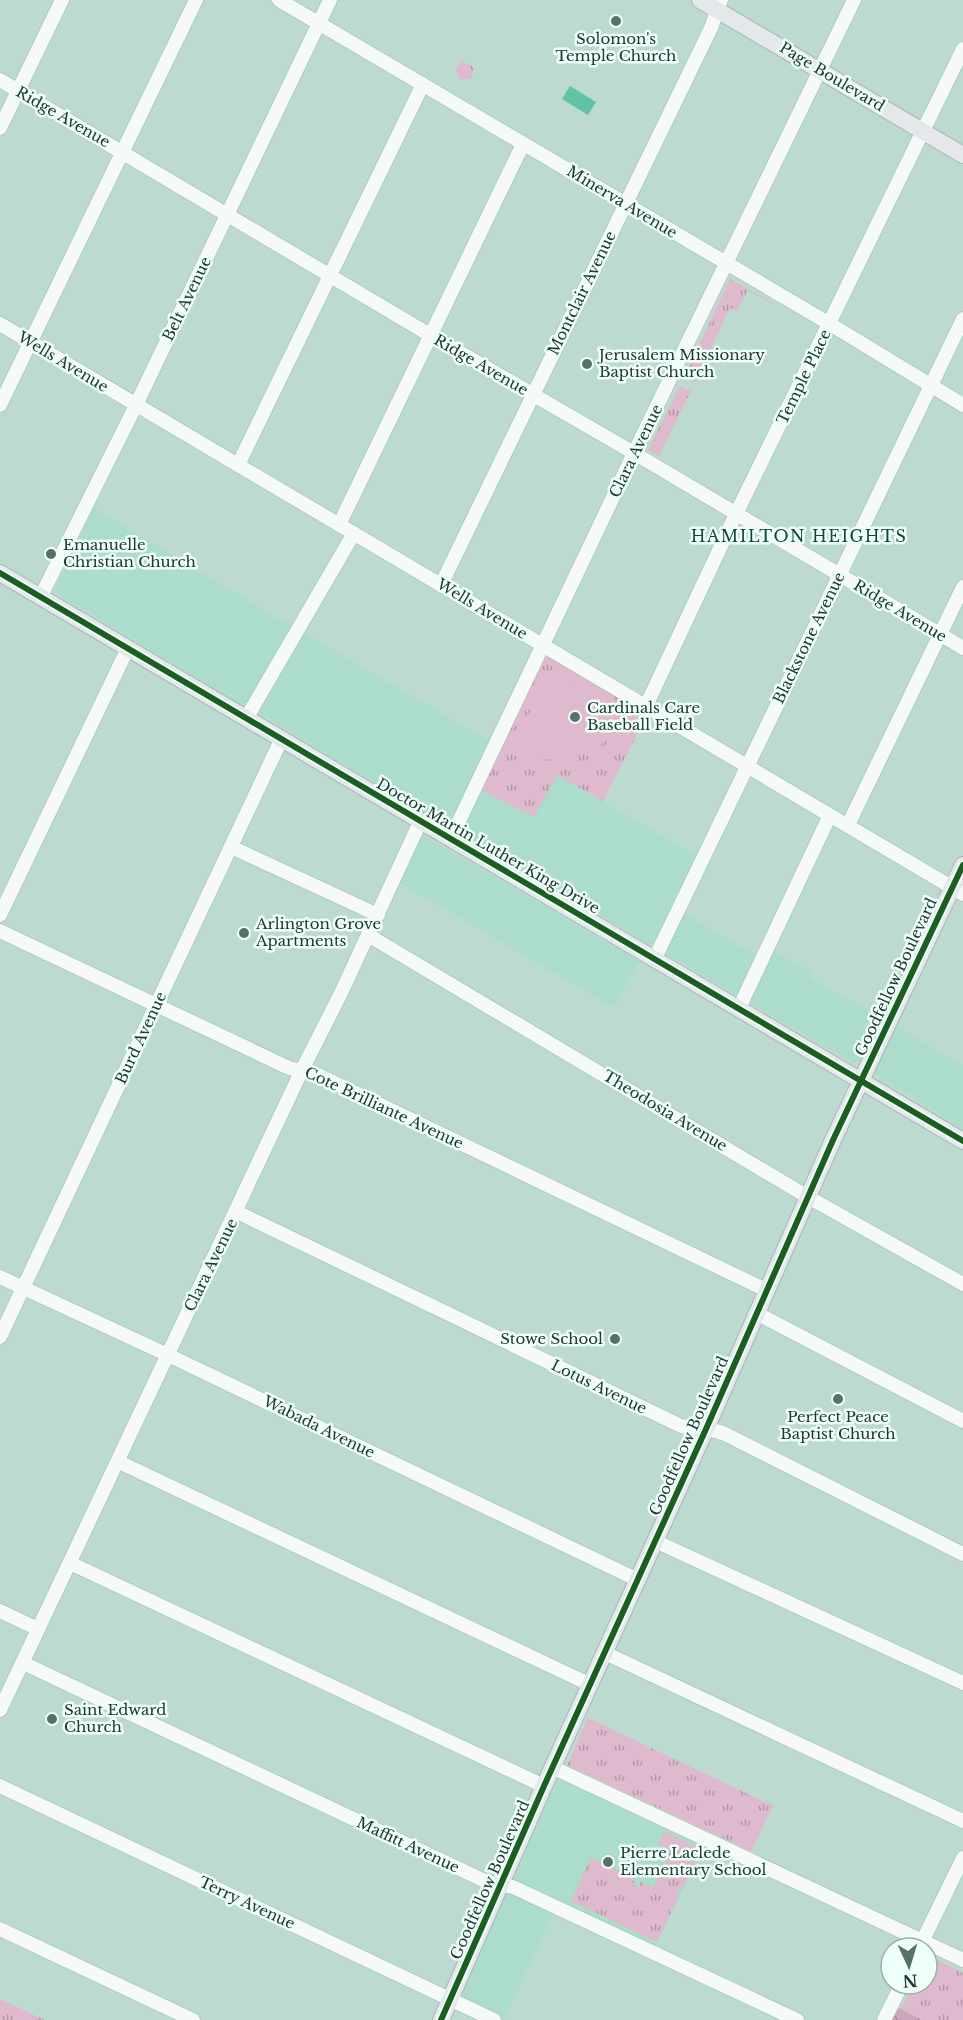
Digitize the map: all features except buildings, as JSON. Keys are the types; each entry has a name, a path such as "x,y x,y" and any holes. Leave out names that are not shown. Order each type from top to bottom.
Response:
{"main road":[{"name":"Page Boulevard","path":"700,0 719,5 821,71 963,155"},
{"name":"Doctor Martin Luther King Drive","path":"0,573 963,1141"},
{"name":"Goodfellow Boulevard","path":"441,2020 860,1081 958,891 963,865"}],"street":[{"path":"0,128 62,0"},
{"path":"0,405 196,0"},
{"name":"Minerva Avenue","path":"279,0 830,324 963,405"},
{"name":"Belt Avenue","path":"41,596 136,405 330,0"},
{"name":"Clara Avenue","path":"451,838 634,453 854,0"},
{"name":"Montclair Avenue","path":"441,585 711,28 719,5"},
{"name":"Temple Place","path":"646,706 736,514 963,49"},
{"name":"Ridge Avenue","path":"0,80 963,648"},
{"path":"238,465 423,84"},
{"path":"339,525 523,144"},
{"name":"Blackstone Avenue","path":"655,958 963,319"},
{"name":"Wells Avenue","path":"0,324 958,891"},
{"path":"247,717 354,533"},
{"path":"848,825 963,587"},
{"path":"0,915 128,648"},
{"name":"Burd Avenue","path":"0,1337 282,738"},
{"path":"739,1008 830,815"},
{"name":"Clara Avenue","path":"0,1710 421,820"},
{"path":"231,847 378,915"},
{"name":"Cote Brilliante Avenue","path":"0,931 290,1068 314,1073 766,1290"},
{"name":"Theodosia Avenue","path":"368,935 808,1197 963,1284"},
{"name":"Lotus Avenue","path":"237,1212 681,1426 725,1434 963,1554"},
{"name":"Wabada Avenue","path":"0,1277 168,1354 638,1580"},
{"path":"756,1312 963,1421"},
{"path":"119,1461 591,1685"},
{"path":"656,1541 963,1683"},
{"path":"70,1563 544,1786"},
{"path":"0,1611 38,1629"},
{"path":"605,1653 963,1821"},
{"name":"Maffitt Avenue","path":"23,1663 487,1882 513,1887 797,2020"},
{"path":"554,1768 904,1936"},
{"name":"Terry Avenue","path":"0,1786 494,2020"},
{"path":"925,1936 963,1858"},
{"path":"0,1929 193,2020"},
{"path":"939,1951 963,1960"},
{"path":"884,2020 896,1996"}],"shaded area":[{"path":"570,86 596,102 588,115 562,99"},
{"path":"94,508 292,627 247,703 240,704 54,592"},
{"path":"303,632 491,742 451,824 443,824 259,713 258,709"},
{"path":"557,775 698,856 655,943 648,944 463,831 481,790"},
{"path":"424,836 639,961 614,1008 398,882 421,837"},
{"path":"683,913 758,956 738,996 667,954 666,950"},
{"path":"772,950 812,972 810,977 881,1018 858,1063 854,1063 750,1003 749,999"},
{"path":"894,1025 963,1065 963,1129 873,1072"},
{"name":"Pierre Laclede Elementary School","path":"558,1778 705,1846 655,1947 513,1880"},
{"path":"508,1892 554,1913 504,2020 461,2000 460,1997 505,1893"}],"green space":[{"path":"462,61 474,69 469,79 460,79 456,70"},
{"path":"730,279 775,304 748,290 737,311 730,308 695,382 684,377"},
{"path":"680,386 691,391 659,456 648,450"},
{"path":"545,658 550,658 647,715 603,801 557,775 534,817 481,790"},
{"name":"Cardinals Care Baseball Field","path":"555,673 625,714 617,729 592,750 577,756 544,759 528,756 512,749 548,675"},
{"path":"588,1718 773,1806 751,1851 567,1765"},
{"path":"664,1831 701,1849 681,1891 678,1890 676,1895 679,1896 657,1942 571,1901 591,1858 635,1879 633,1884 639,1887 641,1882 653,1887 671,1850 658,1844"},
{"path":"939,1961 963,1973 963,2020 922,2020 901,2009 908,1996 939,1996"},
{"path":"0,1999 45,2020 0,2020"},
{"path":"899,2008 901,2009 922,2020 892,2020"}],"cycle path":[{"path":"0,573 963,1141"},
{"path":"441,2020 833,1140 963,865"}],"place":[{"name":"Solomon's Temple Church","path":"616,21"},
{"name":"Jerusalem Missionary Baptist Church","path":"587,364"},
{"name":"Emanuelle Christian Church","path":"51,554"},
{"name":"Cardinals Care Baseball Field","path":"575,717"},
{"name":"Arlington Grove Apartments","path":"244,933"},
{"name":"Stowe School","path":"615,1339"},
{"name":"Perfect Peace Baptist Church","path":"838,1399"},
{"name":"Saint Edward Church","path":"52,1719"},
{"name":"Pierre Laclede Elementary School","path":"608,1862"}],"district":[{"name":"HAMILTON HEIGHTS","path":"799,536"}]}
